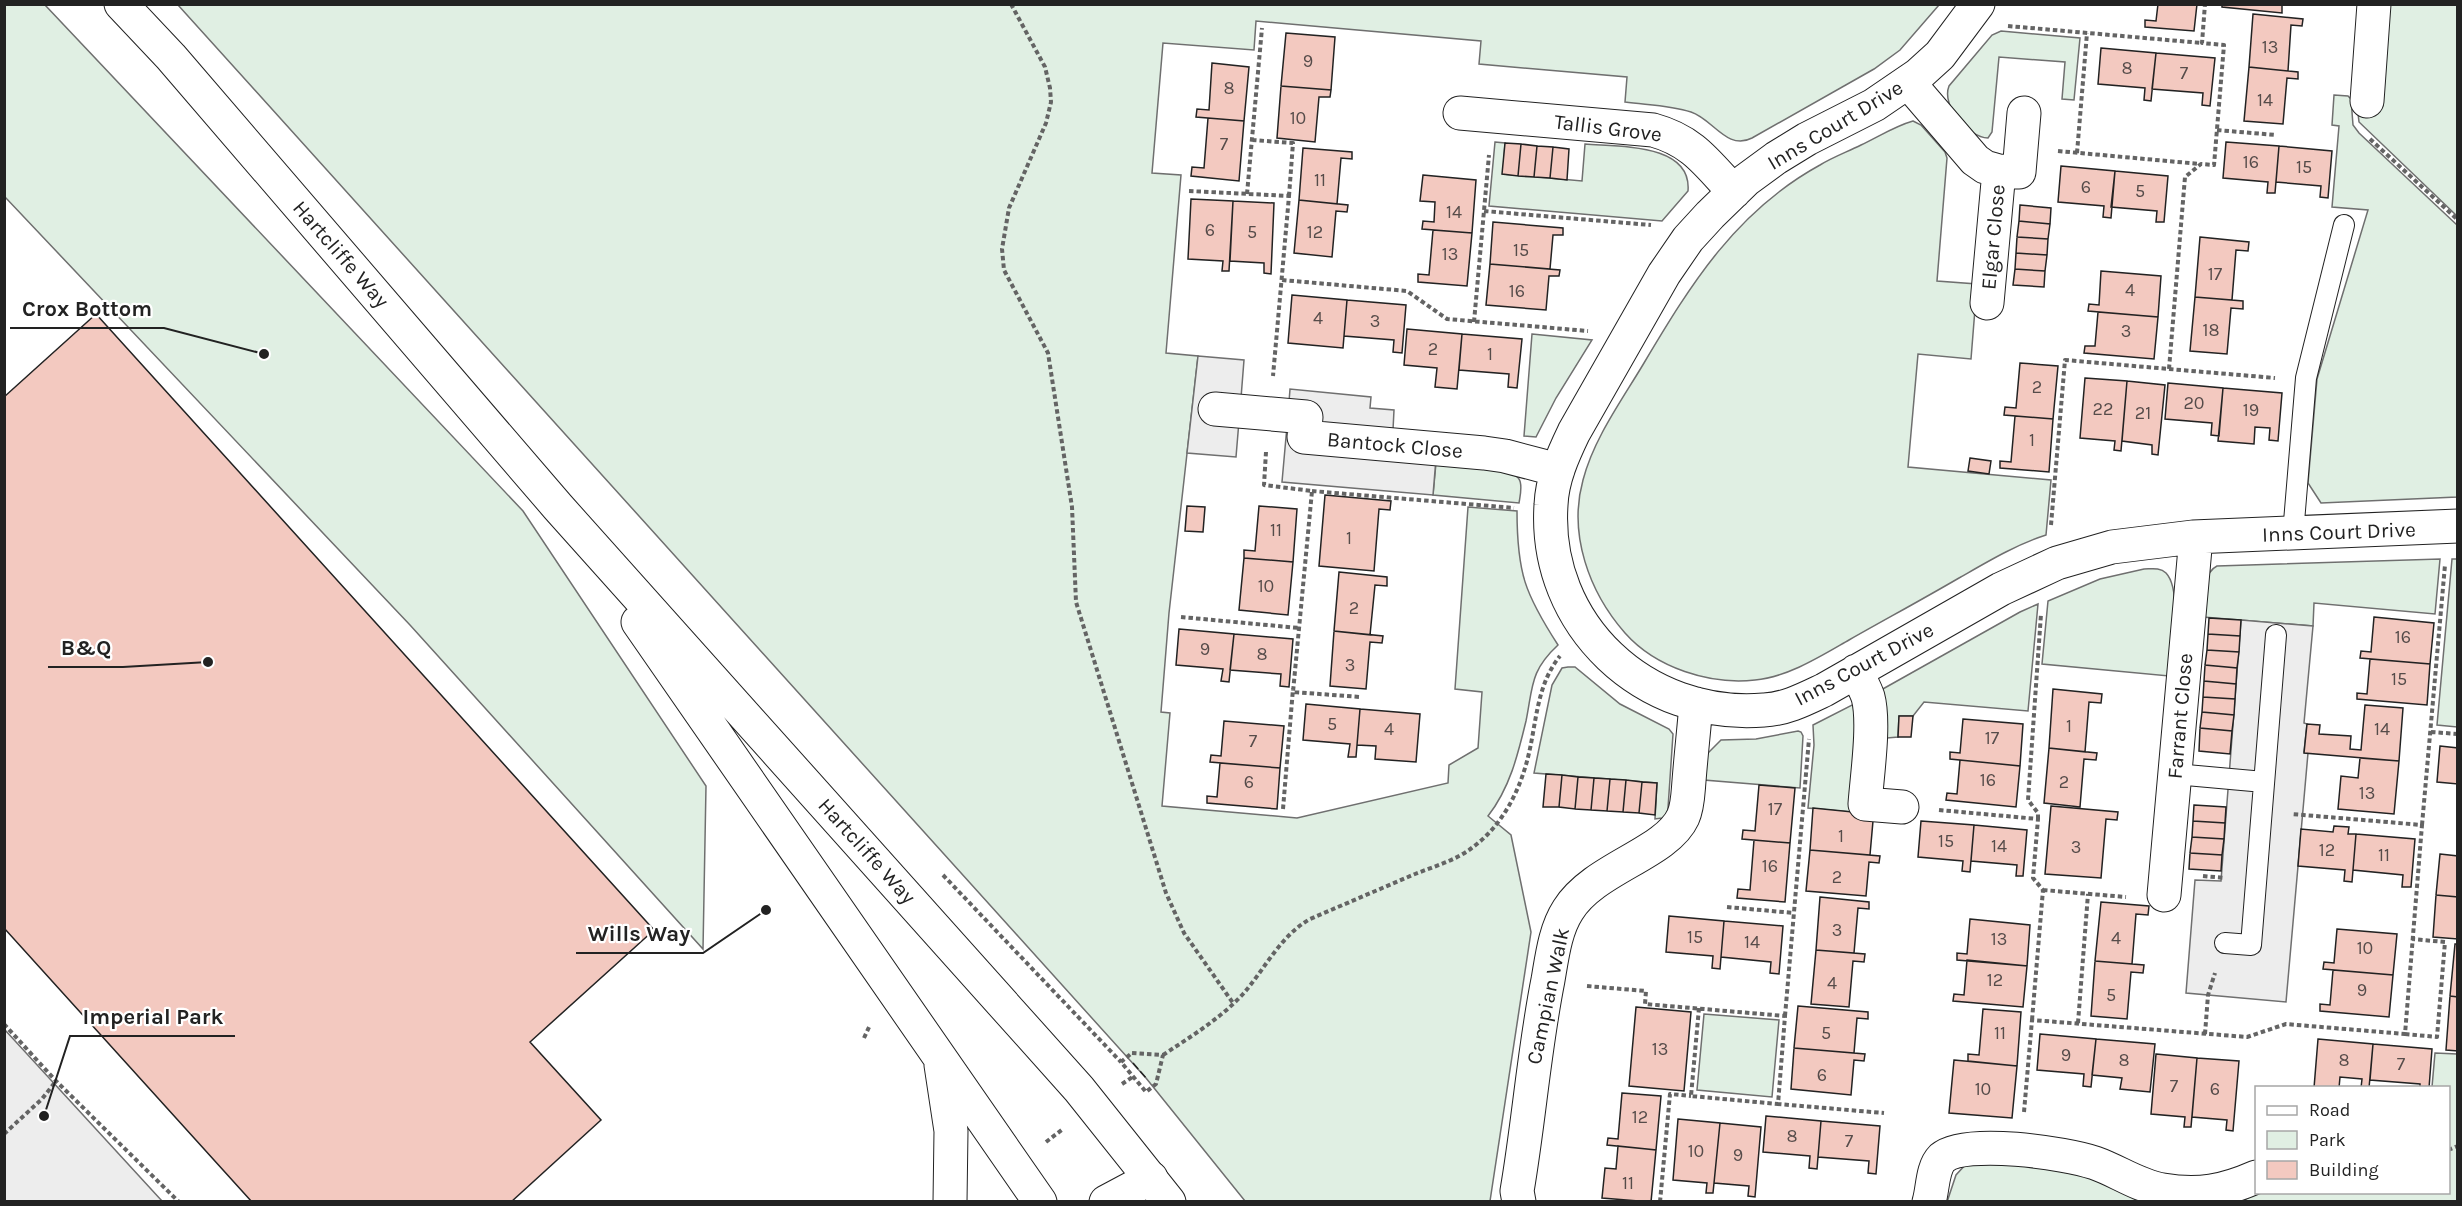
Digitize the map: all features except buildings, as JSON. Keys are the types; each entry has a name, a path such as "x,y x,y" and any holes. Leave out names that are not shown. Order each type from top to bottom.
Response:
{"main road":[{"name":"Hartcliffe Way","path":"121,4 171,57 558,507 1072,1080 1152,1194"},
{"name":"Inns Court Drive","path":"1978,4 1940,55 1908,82 1874,105 1776,158 1734,192 1688,239 1664,274 1574,432 1558,470 1551,502 1551,533 1558,575 1575,614 1587,632 1623,668 1670,696 1696,704 1732,710 1765,710 1796,703 2001,589 2047,568 2112,548 2196,537 2457,526"},
{"path":"2367,101 2374,4"},
{"name":"Elgar Close","path":"1908,82 1976,160 1985,167 2010,159"},
{"name":"Tallis Grove","path":"1460,113 1653,130 1669,134 1693,148 1734,192"},
{"name":"Elgar Close","path":"1987,303 2010,159 2024,113"},
{"name":"Bantock Close","path":"1215,409 1306,417 1304,437 1484,453 1558,470"},
{"name":"Hartcliffe Way","path":"558,507 1040,1202"},
{"name":"Farrant Close","path":"2165,884 2196,537"},
{"path":"1856,671 1868,698 1869,707 1869,754 1865,804 1902,807"},
{"name":"Campian Walk","path":"1519,1202 1517,1191 1533,1063 1556,940 1567,911 1579,896 1600,878 1662,841 1683,818 1696,704"},
{"path":"939,1057 951,1131 950,1202"},
{"path":"1929,1202 1939,1162 1944,1157 1960,1150 1979,1147 2079,1158 2139,1184 2181,1192 2229,1189 2255,1177"},
{"path":"1106,1202 1152,1194"}],"lane":[{"path":"2293,534 2306,378 2344,225"},
{"path":"2225,943 2251,945 2276,635"},
{"path":"2175,774 2264,782"}],"path":[{"path":"1011,4 1045,67 1051,102 1046,123 1008,208 1002,249 1004,270 1041,337 1052,366 1072,507 1076,602 1166,892 1184,933 1233,1003"},
{"path":"2202,43 2205,4"},
{"path":"2004,26 2224,45 2214,165 2077,153 2010,159"},
{"path":"1247,194 1262,28"},
{"path":"2077,153 2087,33"},
{"path":"1474,322 1492,116"},
{"path":"2217,130 2276,135"},
{"path":"1252,140 1293,143 1289,196"},
{"path":"2169,369 2185,177 2201,164"},
{"path":"1484,211 1654,225"},
{"path":"1281,280 1407,291 1447,319 1589,332"},
{"path":"2047,568 2065,360 2282,379"},
{"path":"1312,491 1526,509"},
{"path":"2422,825 2445,562"},
{"path":"2032,1020 2043,890 2033,878 2038,813 2028,800 2042,605"},
{"path":"1181,617 1299,628 1283,809"},
{"path":"1163,1055 1156,1084 1146,1092 1121,1062 1132,1053 1163,1055 1208,1025 1242,994 1293,930 1300,925 1461,855 1486,837 1507,810 1518,790 1531,744 1543,684 1553,666 1564,653"},
{"path":"1778,1104 1809,746 1807,731"},
{"path":"2431,732 2457,734"},
{"path":"1902,807 2038,819"},
{"path":"2043,890 2139,898 2165,884 2257,880"},
{"path":"2078,1023 2088,894"},
{"path":"1727,907 1794,913"},
{"path":"2405,1034 2437,1037 2445,942 2412,939"},
{"path":"2205,1034 2208,995 2225,943"},
{"path":"1547,983 1646,991 1645,1004 1785,1016"},
{"path":"1691,1096 1699,1008"},
{"path":"4,1024 56,1081 179,1202"},
{"path":"4,1134 42,1100 56,1081"},
{"path":"1660,1202 1670,1094 1884,1113"}],"green space":[{"path":"5,4 45,5 523,511 706,786 703,949 410,625 5,197"},
{"path":"178,5 1939,5 1900,50 1874,69 1743,141 1728,137 1691,112 1625,102 1627,77 1479,64 1481,41 1256,21 1254,50 1163,43 1152,173 1181,175 1166,353 1198,356 1169,613 1161,712 1170,713 1162,806 1297,818 1448,783 1449,765 1478,748 1482,692 1455,689 1468,507 1517,511 1519,551 1525,582 1538,611 1558,645 1537,671 1512,770 1502,794 1488,816 1511,835 1531,932 1490,1201 1245,1201 1146,1078"},
{"path":"2383,5 2457,5 2457,216 2359,122 2357,105"},
{"path":"2001,31 2080,38 2074,100 2062,99 2065,62 1999,57 1992,132 1988,138 1972,132 1958,119 1949,102 1948,94 1949,86 1992,35"},
{"path":"2334,95 2348,96 2351,99 2353,125 2359,133 2457,225 2457,497 2321,503 2308,483 2317,379 2368,210 2332,207 2339,126 2332,125"},
{"path":"1913,121 1921,125 1945,152 1947,158 1937,281 1977,284 1971,359 1918,354 1908,467 2051,480 2046,535 2001,554 1816,659 1780,675 1755,680 1720,680 1702,677 1668,665 1638,645 1612,617 1592,581 1585,561 1578,521 1579,500 1583,480 1594,449 1609,420 1680,305 1718,252 1740,227 1790,183 1830,159"},
{"path":"1495,142 1505,143 1503,174 1582,181 1585,144 1651,151 1666,156 1678,164 1686,175 1688,191 1662,221 1489,206"},
{"path":"1532,334 1592,340 1556,398 1536,437 1524,436"},
{"path":"1436,463 1481,467 1514,475 1521,484 1519,503 1433,495"},
{"path":"2440,559 2435,614 2314,603 2313,626 2203,617 2206,581 2208,575 2217,566"},
{"path":"2452,559 2457,559 2457,727 2437,725"},
{"path":"2144,569 2164,571 2171,582 2174,593 2175,622 2169,676 2042,664 2048,601 2100,579"},
{"path":"2038,604 2028,711 1924,702 1913,716 1899,716 1898,737 1887,738 1881,690"},
{"path":"1575,667 1620,704 1669,729 1673,734 1668,808 1667,814 1662,818 1655,819 1657,783 1534,773 1552,685 1562,668"},
{"path":"1852,705 1855,707 1855,754 1850,812 1808,808 1814,745 1813,725"},
{"path":"1798,731 1803,736 1800,788 1704,780 1707,754 1721,740 1756,739"},
{"path":"1704,1014 1779,1020 1772,1097 1697,1090"},
{"path":"2435,1053 2457,1054 2457,1201 2240,1202 2255,1194 2450,1194 2450,1086 2432,1086"},
{"path":"1967,1163 2060,1165 2145,1202 1947,1202 1956,1175"}],"shaded area":[{"path":"1198,356 1244,360 1241,398 1289,402 1290,389 1371,397 1370,408 1394,410 1393,430 1438,434 1433,495 1282,482 1287,426 1239,421 1236,457 1187,453"},
{"path":"2241,620 2313,626 2304,723 2307,724 2304,752 2308,753 2286,1002 2186,993 2195,880 2221,881"},
{"path":"5,1030 162,1201 5,1201"}],"fence":[{"path":"1133,1063 1146,1078"}],"place":[{"name":"Crox Bottom","path":"264,354"},
{"name":"B&Q","path":"208,662"},
{"name":"Wills Way","path":"766,910"},
{"name":"Imperial Park","path":"44,1116"}]}
